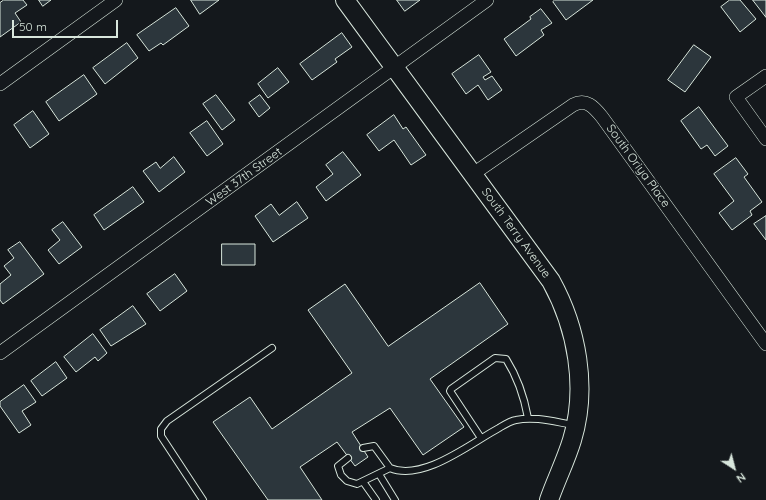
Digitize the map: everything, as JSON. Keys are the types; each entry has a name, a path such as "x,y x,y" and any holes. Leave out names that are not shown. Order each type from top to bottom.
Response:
{"street":[{"path":"0,84 116,0"},
{"name":"South Terry Avenue","path":"345,0 551,281 561,299 574,340 578,362 579,405 572,440 549,500"},
{"name":"West 37th Street","path":"0,353 487,0"},
{"path":"766,76 736,97 766,140"},
{"name":"South Oriya Place","path":"473,174 572,105 583,102 593,106 766,344"}],"lane":[{"path":"202,500 161,436 161,429 167,421 272,348"},
{"path":"481,438 450,391 495,358 506,359 514,371 523,392 528,418"},
{"path":"363,448 374,446 390,468 405,472 417,471 453,454 514,420 528,418 575,426"},
{"path":"348,458 338,466 341,475 350,483 364,483 390,468"},
{"path":"379,474 395,500"},
{"path":"364,483 376,500"}],"building":[{"path":"4,0 23,0 27,5 15,13 21,22 0,37 0,3"},
{"path":"39,0 51,0 43,6"},
{"path":"191,0 219,0 200,14"},
{"path":"397,0 420,0 405,11"},
{"path":"555,0 593,0 566,20 553,2"},
{"path":"730,0 740,0 756,19 740,32 721,7"},
{"path":"753,0 766,0 766,17"},
{"path":"176,8 189,26 163,45 161,43 149,51 137,35"},
{"path":"541,9 552,23 541,30 544,35 516,56 504,39 531,19 530,17"},
{"path":"342,33 352,47 335,59 337,62 312,80 300,64"},
{"path":"127,43 138,58 105,84 93,68"},
{"path":"694,45 711,57 685,92 668,80"},
{"path":"479,55 491,72 483,77 485,80 492,76 502,90 488,100 478,85 466,94 452,74"},
{"path":"278,68 289,82 268,98 258,84"},
{"path":"84,75 97,94 59,121 46,102"},
{"path":"216,95 235,120 222,130 203,104"},
{"path":"260,95 270,108 259,117 249,103"},
{"path":"699,107 728,146 715,156 707,145 701,149 681,121"},
{"path":"33,111 49,134 30,148 14,125"},
{"path":"394,115 403,129 406,127 426,155 411,165 394,140 379,151 367,135"},
{"path":"207,121 223,144 207,156 190,133"},
{"path":"343,152 361,175 326,201 316,187 333,174 326,165"},
{"path":"174,157 185,172 159,192 143,171 156,162 160,168"},
{"path":"736,158 748,174 744,177 762,202 750,211 752,215 732,230 719,213 734,201 714,174"},
{"path":"133,187 144,202 104,230 94,215"},
{"path":"297,202 308,218 273,242 255,216 271,204 279,215"},
{"path":"766,216 766,240 754,224"},
{"path":"63,222 82,247 59,264 48,250 60,240 52,230"},
{"path":"20,242 44,274 3,304 0,300 0,284 11,275 4,266 14,258 8,250"},
{"path":"222,244 255,244 255,265 222,265"},
{"path":"175,274 187,291 160,311 147,294"},
{"path":"480,283 508,324 430,379 464,427 423,455 390,408 352,432 368,457 355,466 337,442 300,467 322,500 268,500 213,422 250,397 272,429 352,373 308,310 345,284 388,346"},
{"path":"133,306 146,324 111,346 100,330"},
{"path":"93,334 107,353 98,361 95,357 76,372 64,357"},
{"path":"56,362 67,378 42,396 31,381"},
{"path":"24,385 36,402 22,411 31,425 19,433 0,406 0,402"}]}
